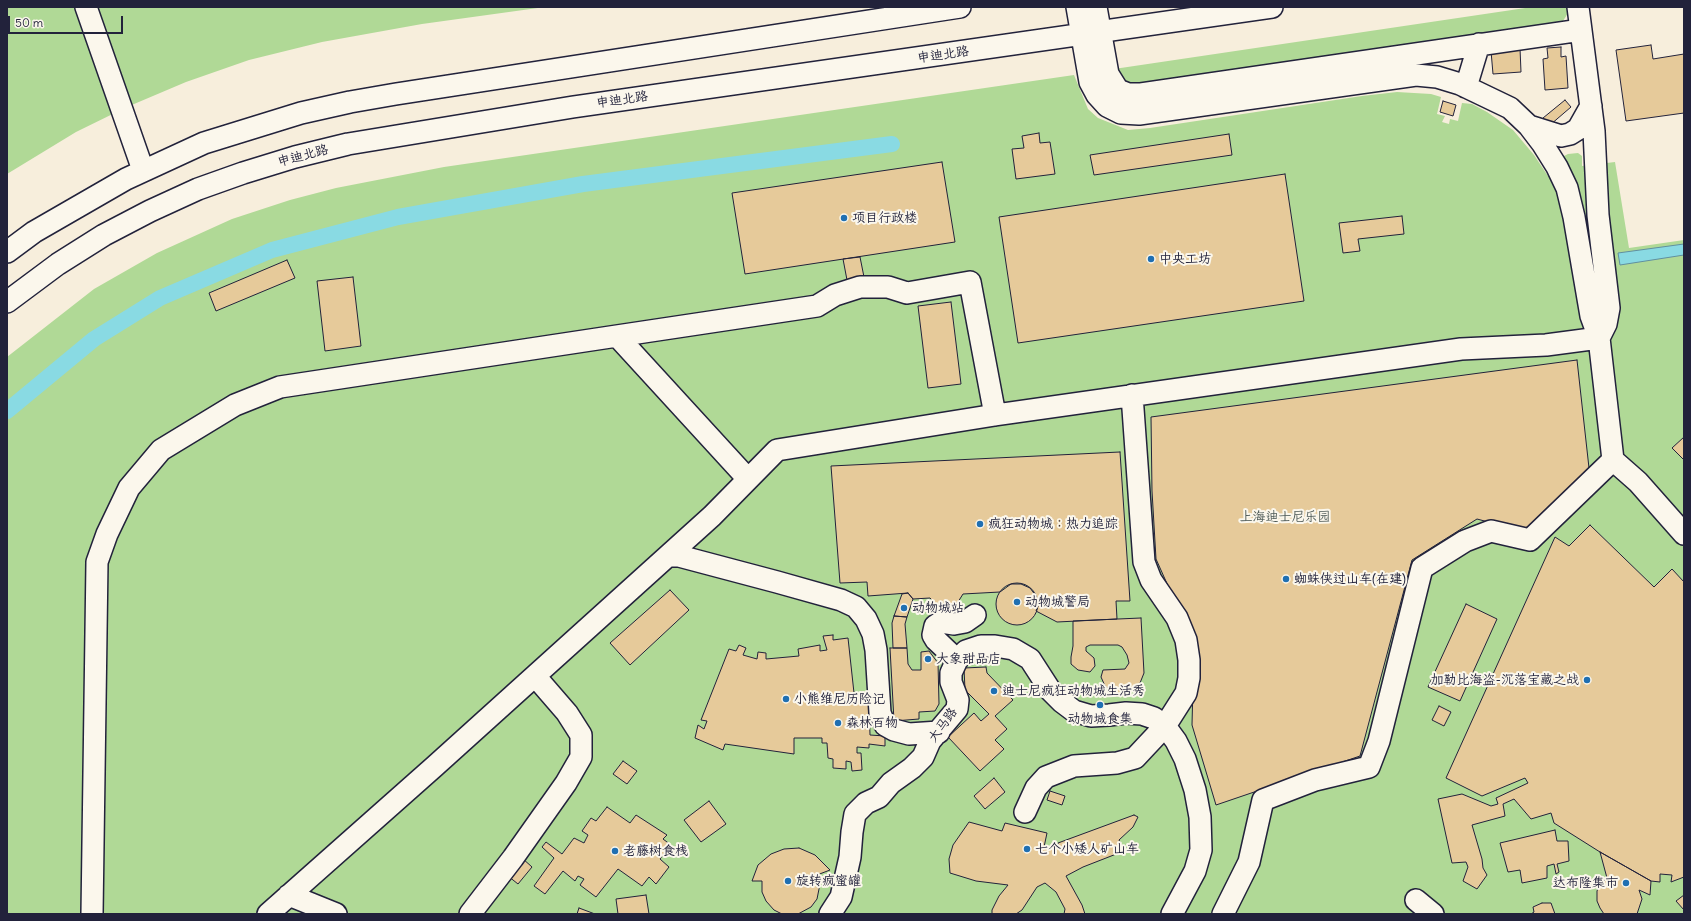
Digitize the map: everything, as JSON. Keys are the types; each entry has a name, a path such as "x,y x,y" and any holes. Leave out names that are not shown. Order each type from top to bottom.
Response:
{"street":[{"path":"86,7 143,170"},
{"path":"7,252 34,232 126,178 204,143 301,113 350,102 960,7"},
{"path":"1077,7 1091,33 1108,74 1118,90 1128,94 1141,94 1581,30"},
{"path":"1096,7 1091,33 1090,82 1097,95 1107,106 1121,113 1139,114 1400,76 1416,75 1437,77 1466,87 1510,108 1529,126 1542,144 1557,167 1567,188 1574,217 1591,316 1599,338 1613,460 1638,482 1684,534"},
{"name":"申迪北路","path":"7,302 58,264 104,235 150,211 198,189 295,157 348,144 573,107 1272,7"},
{"path":"1578,7 1594,131 1598,215 1609,308 1606,324 1599,338"},
{"path":"1466,87 1479,44"},
{"path":"1529,126 1561,136 1570,134 1578,129 1591,106"},
{"path":"92,914 97,562 107,534 129,488 162,450 235,405 280,387 817,306 835,295 860,287 888,287 907,293 970,282 995,415"},
{"path":"617,336 748,480"},
{"path":"268,914 712,516 777,450 995,415 1460,349 1546,345 1599,338"},
{"path":"1025,812 1036,788 1046,777 1074,766 1117,764 1135,758 1165,726 1186,693 1189,678 1189,660 1186,640 1177,618 1151,580 1144,562 1132,395"},
{"path":"1223,914 1249,862 1263,800 1315,780 1369,767 1379,741 1422,568 1465,541 1491,530 1530,540 1613,460"},
{"path":"668,556 679,556 791,586 841,600 856,607 873,634 876,650 880,713 885,725 894,730 909,734 939,732"},
{"path":"995,646 985,640 979,632 976,610 965,622 954,624 941,622 934,626 933,635 936,640 957,660 966,652 981,646 995,646 1013,649 1030,659 1050,690 1074,711 1091,716 1126,712 1142,714 1154,718 1165,726 1176,741 1185,759 1195,790 1200,817 1201,850 1195,871 1172,914"},
{"name":"大马路","path":"830,914 841,897 850,858 855,814 866,803 879,797 891,782 912,768 924,756 930,741 957,709 958,700 951,682 951,673 957,660"},
{"path":"470,914 513,858 561,789 581,757 581,736 567,713 535,676"},
{"path":"289,895 336,914"},
{"path":"1416,900 1433,914"}],"green space":[{"path":"7,7 545,7 422,24 322,42 249,60 186,82 127,107 76,132 7,174"},
{"path":"1532,7 1570,7 1570,10 1563,21 1547,27 1133,86 1121,81 1114,69"},
{"name":"上海迪士尼乐园","path":"1074,75 1088,109 1098,118 1128,130 1397,92 1431,94 1441,97 1437,114 1445,116 1442,122 1449,124 1450,119 1458,121 1462,103 1472,104 1487,112 1513,130 1534,155 1548,176 1569,168 1562,157 1568,154 1578,153 1582,156 1582,166 1615,162 1629,248 1684,240 1684,914 7,914 7,357 94,289 157,253 232,219 290,200 336,188 444,167"}],"water":[{"path":"1684,244 1684,255 1620,265 1618,253"}],"building":[{"path":"1651,45 1653,59 1684,54 1684,113 1626,121 1616,50"},
{"path":"1561,47 1561,57 1566,56 1568,88 1545,90 1543,59 1548,58 1547,48"},
{"path":"1520,48 1521,72 1493,74 1491,51"},
{"path":"1565,100 1571,107 1550,125 1543,118"},
{"path":"1443,101 1456,105 1453,116 1440,112"},
{"path":"1039,133 1040,143 1050,142 1055,174 1016,179 1012,149 1024,148 1022,136"},
{"path":"1229,134 1232,155 1094,175 1090,155"},
{"name":"项目行政楼","path":"942,162 955,242 745,274 732,193"},
{"name":"中央工坊","path":"1285,174 1304,301 1018,343 999,217"},
{"path":"1402,216 1404,234 1358,239 1360,251 1343,253 1339,223"},
{"path":"860,257 864,277 847,280 843,259"},
{"path":"287,260 295,278 216,311 209,293"},
{"path":"353,277 361,346 325,351 317,281"},
{"path":"951,302 961,384 928,388 918,306"},
{"name":"蜘蛛侠过山车(在建)","path":"1577,360 1589,468 1526,532 1477,519 1412,560 1360,756 1216,805 1192,725 1194,644 1156,559 1152,491 1151,417"},
{"path":"1684,437 1684,460 1672,448"},
{"name":"疯狂动物城：热力追踪","path":"1120,452 1130,601 1116,601 1117,619 1057,622 1036,611 1038,606 1036,596 1030,588 1021,584 1011,584 1000,592 963,594 958,602 953,606 946,608 939,607 930,598 913,599 908,593 868,596 867,582 840,583 831,466"},
{"name":"加勒比海盗-沉落宝藏之战","path":"1590,525 1654,587 1672,569 1684,582 1684,877 1671,882 1672,875 1660,874 1660,882 1651,881 1600,852 1554,823 1551,813 1531,819 1514,799 1503,804 1505,816 1472,825 1482,859 1483,868 1487,875 1477,889 1463,881 1468,867 1466,862 1452,863 1438,799 1462,794 1491,806 1498,804 1496,798 1528,783 1525,778 1482,796 1446,778 1555,537 1569,546"},
{"name":"动物城警局","path":"1017,583 1032,589 1038,604 1032,619 1017,625 1002,619 996,604 1002,589"},
{"path":"670,590 689,610 630,665 610,643"},
{"name":"动物城站","path":"908,593 913,599 907,617 894,616 902,594"},
{"path":"1466,604 1497,619 1460,701 1428,687"},
{"path":"894,616 907,617 905,624 907,648 893,648 892,623"},
{"path":"1141,618 1144,673 1140,683 1129,694 1116,696 1105,686 1101,677 1103,670 1125,669 1129,663 1127,655 1122,647 1118,645 1090,645 1086,647 1086,651 1094,658 1095,666 1090,672 1078,670 1071,664 1073,621"},
{"name":"小熊维尼历险记","path":"833,635 833,640 848,638 854,693 863,694 863,704 869,704 870,735 885,736 885,746 869,744 869,748 857,747 857,753 861,753 862,770 852,771 851,762 846,761 846,769 833,768 833,759 828,758 827,743 822,743 822,738 794,738 794,754 725,744 723,750 695,738 698,725 704,729 707,721 701,720 729,649 736,651 739,645 746,648 743,655 757,659 758,652 766,653 766,659 799,656 798,649 820,645 820,651 827,650 823,636"},
{"path":"890,648 907,648 908,664 912,670 921,670 921,652 929,651 938,663 939,704 935,711 919,712 919,719 894,721"},
{"path":"986,667 987,673 1013,700 995,716 1007,729 995,740 1004,749 980,771 948,737 974,713 981,721 989,714 965,690 964,668"},
{"path":"1439,706 1451,712 1444,726 1432,720"},
{"path":"623,761 637,771 627,784 613,774"},
{"path":"994,778 1005,792 985,809 974,796"},
{"path":"1050,791 1065,796 1062,805 1047,800"},
{"path":"709,801 726,824 701,842 684,820"},
{"name":"老藤树食栈","path":"607,807 630,823 636,815 667,835 663,839 671,845 660,859 669,867 656,884 649,877 642,886 618,869 596,897 580,885 584,879 578,876 575,881 563,871 545,894 534,886 554,858 542,847 546,842 562,854 574,838 584,843 588,835 582,831 591,818 596,821"},
{"path":"1134,815 1138,817 1133,827 1119,840 1124,851 1083,867 1066,876 1082,905 1085,914 1064,914 1065,909 1056,892 1045,883 1037,887 1022,910 1016,914 992,914 992,910 999,896 1008,885 976,881 950,873 949,859 953,845 969,822 1002,831 1005,823 1047,833 1044,847 1057,849 1058,843"},
{"path":"1555,830 1557,841 1568,841 1569,861 1557,864 1559,872 1556,874 1554,864 1547,866 1547,878 1522,883 1520,870 1508,872 1500,843"},
{"name":"旋转疯蜜罐","path":"799,848 815,855 830,870 817,875 820,885 817,899 811,907 798,914 782,914 774,910 766,901 762,892 762,881 752,881 758,865 771,854 784,849"},
{"name":"达布隆集市","path":"1600,852 1651,881 1650,895 1639,890 1642,899 1637,914 1604,914 1600,908 1597,901 1597,891 1600,884 1607,878"},
{"path":"522,858 532,867 518,884 508,876"},
{"path":"646,895 649,914 618,914 616,899"},
{"path":"1684,895 1684,910 1676,901"},
{"path":"1542,903 1551,903 1555,914 1531,914 1534,912 1533,907"},
{"path":"579,908 595,914 577,914"}],"waterway":[{"path":"7,411 94,339 160,298 272,250 398,217 583,184 892,144"}],"place":[{"name":"项目行政楼","path":"844,218"},
{"name":"中央工坊","path":"1151,259"},
{"name":"疯狂动物城：热力追踪","path":"980,524"},
{"name":"蜘蛛侠过山车(在建)","path":"1286,579"},
{"name":"动物城警局","path":"1017,602"},
{"name":"动物城站","path":"904,608"},
{"name":"大象甜品店","path":"928,659"},
{"name":"加勒比海盗-沉落宝藏之战","path":"1587,680"},
{"name":"迪士尼疯狂动物城生活秀","path":"994,691"},
{"name":"小熊维尼历险记","path":"786,699"},
{"name":"动物城食集","path":"1100,705"},
{"name":"森林百物","path":"838,723"},
{"name":"七个小矮人矿山车","path":"1027,849"},
{"name":"老藤树食栈","path":"615,851"},
{"name":"旋转疯蜜罐","path":"788,881"},
{"name":"达布隆集市","path":"1626,883"}]}
